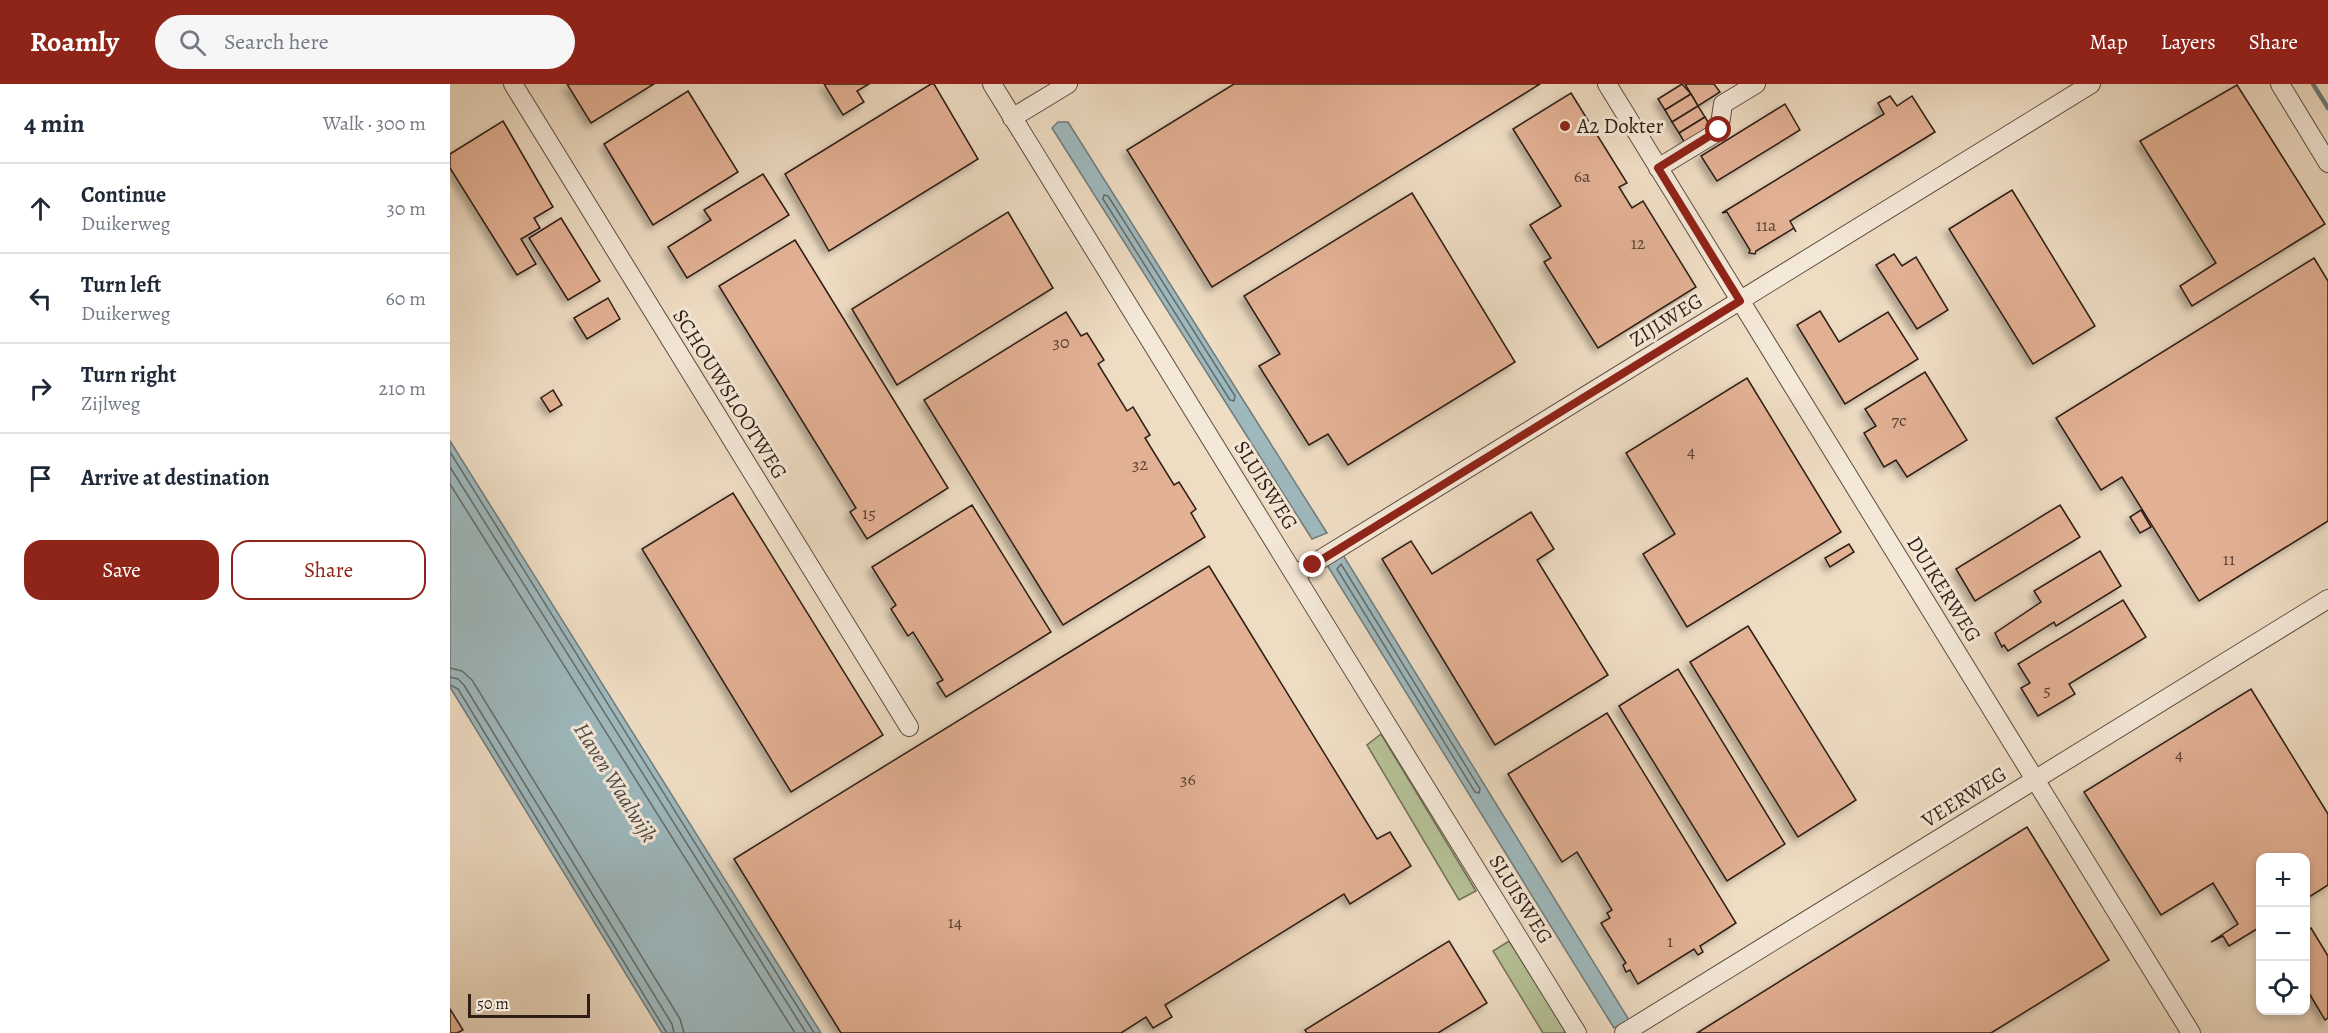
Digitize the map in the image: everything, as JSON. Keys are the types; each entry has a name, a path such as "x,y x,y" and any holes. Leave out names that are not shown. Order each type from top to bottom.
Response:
{"street":[{"name":"SCHOUWSLOOTWEG","path":"513,84 909,727"},
{"name":"SLUISWEG","path":"992,84 1577,1033"},
{"path":"1012,118 1068,84"},
{"name":"DUIKERWEG","path":"1607,84 2191,1033"},
{"path":"1658,168 1719,130 1723,104 1756,84"},
{"name":"ZIJLWEG","path":"1295,575 2091,84"},
{"path":"2280,84 2328,163"},
{"name":"VEERWEG","path":"1624,1033 2328,599"}],"green space":[{"path":"1381,734 1476,891 1459,900 1367,745"},
{"path":"1509,941 1565,1033 1543,1033 1493,951"}],"water":[{"path":"1058,122 1068,122 1327,533 1312,539 1052,128"},
{"name":"Haven Waalwijk","path":"450,441 821,1033 662,1033 450,687"},
{"path":"1343,555 1629,1020 1614,1028 1327,565"}],"building":[{"path":"567,84 654,84 591,123"},
{"path":"824,84 869,84 857,91 864,102 843,115"},
{"path":"934,84 978,159 829,251 785,174"},
{"path":"1234,84 1540,84 1212,287 1127,150"},
{"path":"1682,84 1691,94 1665,110 1658,99"},
{"path":"1685,84 1714,84 1720,92 1698,106"},
{"path":"2237,85 2325,224 2192,306 2180,286 2216,263 2140,141"},
{"path":"688,91 738,172 653,225 604,144"},
{"path":"1571,93 1627,183 1619,187 1632,208 1643,201 1696,287 1598,348 1544,262 1551,258 1530,225 1561,206 1513,129"},
{"path":"1691,94 1698,106 1672,122 1665,110"},
{"path":"1890,96 1897,106 1912,96 1935,132 1790,221 1794,228 1756,251 1755,254 1749,253 1750,250 1727,212 1722,213 1884,114 1878,103"},
{"path":"1785,104 1800,130 1717,181 1701,156"},
{"path":"1698,106 1705,117 1679,133 1672,122"},
{"path":"1705,117 1712,129 1686,145 1679,133"},
{"path":"503,121 553,207 534,218 540,228 521,239 536,264 517,275 450,168 450,154"},
{"path":"763,174 789,215 687,278 668,247 711,220 704,210"},
{"path":"2012,190 2095,326 2033,364 1949,229"},
{"path":"1412,193 1515,362 1348,465 1328,434 1309,445 1259,366 1280,354 1244,296"},
{"path":"1008,212 1053,288 897,385 852,309"},
{"path":"561,218 600,281 568,300 529,238"},
{"path":"795,240 948,488 867,539 850,512 856,508 719,286"},
{"path":"1894,254 1902,266 1916,257 1948,310 1917,329 1876,265"},
{"path":"2314,258 2328,281 2328,521 2199,601 2122,477 2101,490 2056,418"},
{"path":"608,298 620,319 587,339 574,318"},
{"path":"1820,311 1839,342 1888,312 1918,359 1845,404 1797,325"},
{"path":"1066,312 1081,336 1087,333 1104,360 1098,364 1127,411 1133,407 1150,435 1145,438 1174,485 1179,482 1196,509 1191,513 1205,537 1063,625 924,400"},
{"path":"1925,372 1967,440 1907,477 1896,460 1884,467 1864,433 1876,426 1865,409"},
{"path":"1747,378 1841,532 1687,627 1643,554 1675,534 1626,453"},
{"path":"553,390 562,405 550,412 541,398"},
{"path":"733,493 883,735 791,792 642,549"},
{"path":"972,505 1051,632 946,697 937,683 943,680 913,632 908,636 891,609 896,605 872,567"},
{"path":"2060,505 2080,537 1975,601 1956,569"},
{"path":"2141,510 2151,527 2140,533 2130,517"},
{"path":"1531,512 1554,549 1537,560 1608,675 1495,745 1382,559 1411,541 1432,574"},
{"path":"1849,544 1854,552 1830,567 1825,558"},
{"path":"2100,551 2121,586 2056,626 2054,622 2008,651 2004,645 2002,647 1995,633 2041,602 2034,591"},
{"path":"1209,566 1377,839 1390,832 1411,866 1350,904 1344,894 1165,1005 1172,1017 1153,1028 1146,1017 1121,1033 841,1033 734,859"},
{"path":"2123,600 2146,637 2069,684 2075,694 2038,716 2021,688 2030,683 2018,664"},
{"path":"1748,626 1856,800 1798,837 1690,662"},
{"path":"1678,669 1785,844 1727,881 1619,706"},
{"path":"2251,689 2328,814 2328,885 2310,896 2310,853 2256,853 2256,929 2229,946 2223,936 2211,942 2238,924 2213,883 2161,915 2084,792"},
{"path":"1607,713 1736,923 1700,946 1703,952 1698,955 1694,949 1638,984 1630,970 1626,972 1623,965 1626,963 1601,923 1610,918 1607,913 1612,910 1577,852 1562,862 1508,774"},
{"path":"2027,827 2109,960 1991,1033 1697,1033"},
{"path":"2310,929 2328,956 2328,1018 2325,1020 2310,995"},
{"path":"1449,941 1487,1003 1438,1033 1307,1033 1305,1030"},
{"path":"450,1009 463,1030 457,1033 450,1033"}],"waterway":[{"path":"2313,84 2328,108"}],"place":[{"name":"A2 Dokter","path":"1565,126"}],"route":[{"path":"1313,565 1740,301 1658,168 1719,130"}]}
